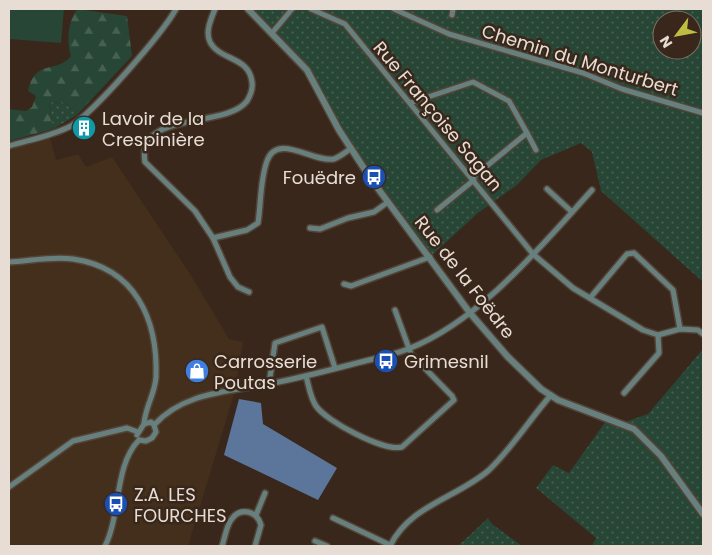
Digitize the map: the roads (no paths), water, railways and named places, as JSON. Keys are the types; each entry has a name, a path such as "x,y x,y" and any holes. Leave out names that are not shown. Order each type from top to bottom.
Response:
{"street":[{"path":"9,146 57,132 82,117 146,48 176,9"},
{"path":"214,9 209,26 209,41 214,48 236,59 248,69 252,86 250,95 247,101 235,110 189,122 152,136 144,146 145,162 188,202 213,238 230,277 238,287 249,292"},
{"name":"Rue de la Foëdre","path":"248,9 307,70 350,149 470,313 512,362 551,396 634,429 660,456 703,514"},
{"path":"272,33 292,9"},
{"name":"Rue Françoise Sagan","path":"311,9 344,24 533,254 573,288 643,330 658,334"},
{"name":"Chemin du Monturbert","path":"394,9 449,34 583,73 622,89 703,113"},
{"path":"410,103 473,82 509,102 536,150"},
{"path":"437,210 527,133"},
{"path":"213,238 256,226 267,161 275,151 287,148 312,156 333,159 350,149"},
{"path":"547,190 572,212"},
{"path":"154,425 170,410 196,398 306,376 409,349 454,326 533,254 592,190"},
{"path":"310,228 320,229 348,218 374,212 388,202"},
{"path":"590,298 627,254 634,253 673,290 680,329"},
{"path":"344,284 351,286 430,256"},
{"path":"9,262 70,258 86,262 116,276 136,296 150,320 156,348 155,384 146,409 144,424 138,432 139,440"},
{"path":"306,376 312,398 318,409 366,440 400,448 408,444 454,400 411,354 395,310"},
{"path":"269,384 275,343 322,327 335,368"},
{"path":"624,393 659,353 658,334 680,329 698,330 703,334"},
{"path":"333,518 390,546 406,524 422,510 459,490 490,469 551,396"},
{"path":"139,440 146,442 156,432 151,422 144,424"},
{"path":"9,487 73,441 126,428 138,432"},
{"path":"106,546 115,517 127,458 133,446 139,440"},
{"path":"256,515 265,493"},
{"path":"222,546 230,521 242,512 250,512 256,515 261,525 255,546"},
{"path":"315,541 327,546"}],"water":[{"path":"239,399 261,403 263,424 337,468 318,500 224,455"}],"place":[{"name":"Lavoir de la Crespinière","path":"84,128"},
{"name":"Fouëdre","path":"374,177"},
{"name":"Grimesnil","path":"386,361"},
{"name":"Carrosserie Poutas","path":"197,371"},
{"name":"Z.A. LES FOURCHES","path":"116,504"}]}
